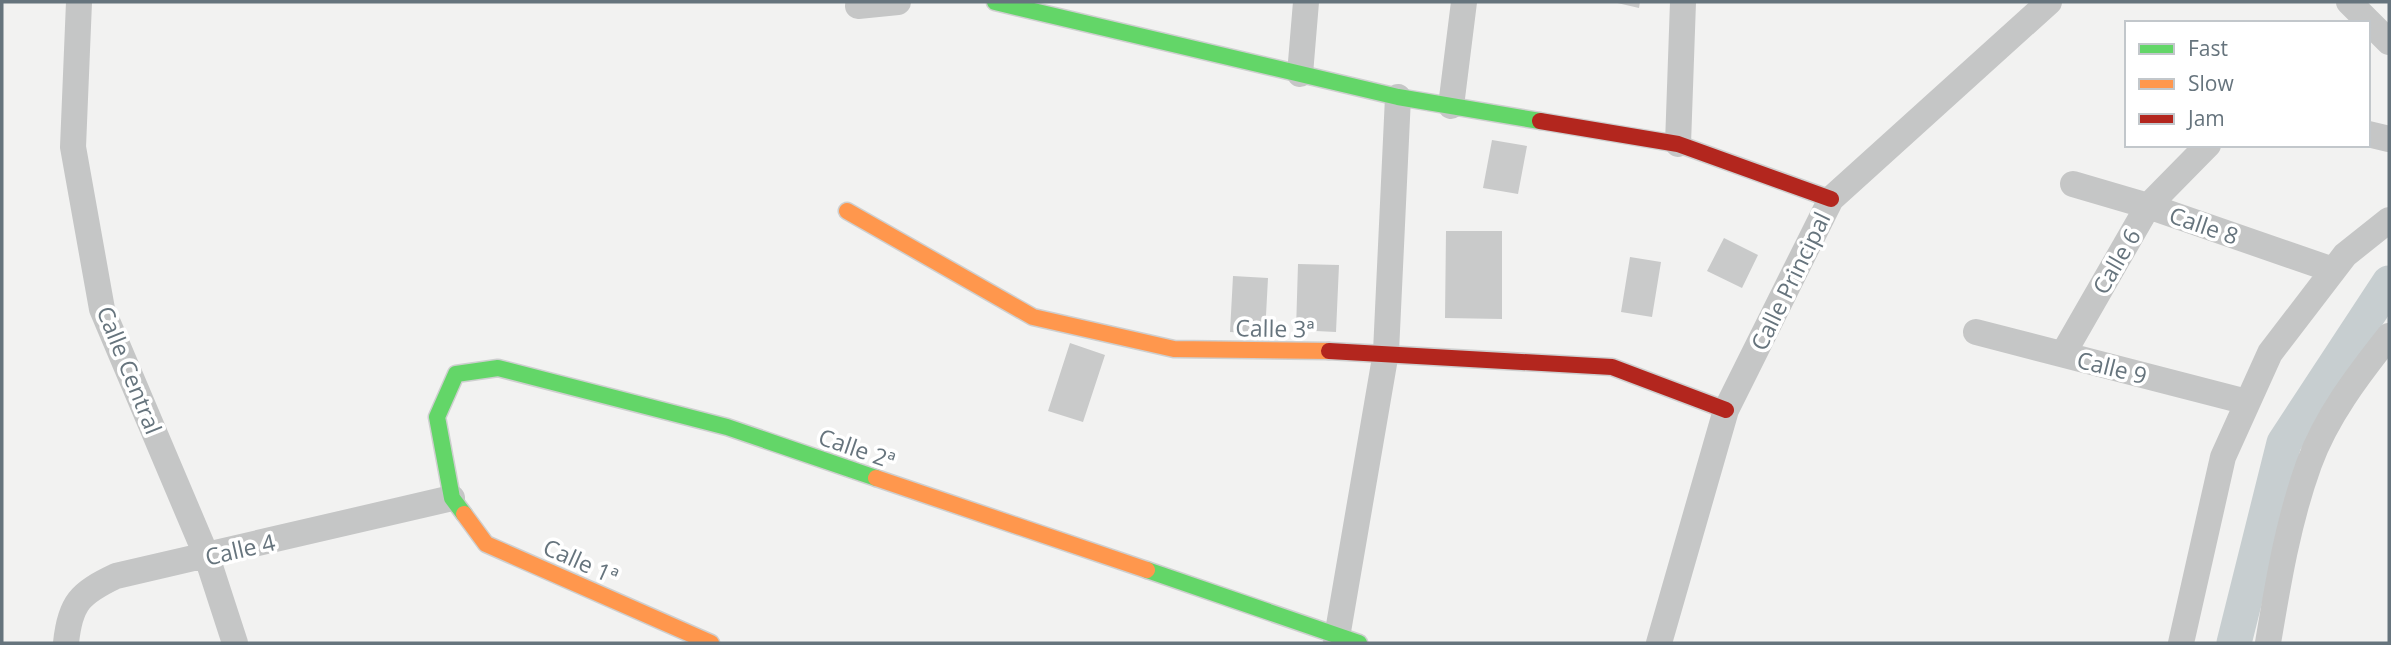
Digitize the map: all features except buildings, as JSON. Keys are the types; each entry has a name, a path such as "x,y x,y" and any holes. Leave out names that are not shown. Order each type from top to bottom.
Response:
{"street":[{"name":"Calle Central","path":"79,2 74,148 102,309 207,557 235,643"},
{"path":"858,6 898,2"},
{"path":"995,2 1398,97 1678,144 1830,199"},
{"path":"1300,74 1306,2"},
{"path":"1451,106 1464,2"},
{"path":"1678,144 1683,2"},
{"name":"Calle Principal","path":"1659,643 1726,410 1830,199 2049,2"},
{"path":"2370,25 2389,42"},
{"path":"1344,641 1386,352 1398,97"},
{"path":"2370,134 2389,139"},
{"name":"Calle 6","path":"2063,354 2148,206 2206,147"},
{"name":"Calle 8","path":"2073,184 2148,206 2333,270"},
{"name":"Calle 3ª","path":"847,211 1033,317 1174,349 1386,352 1612,367 1726,410"},
{"path":"2181,643 2223,457 2270,354 2345,255 2389,220"},
{"name":"Calle 9","path":"1976,332 2248,401"},
{"path":"2268,643 2284,550 2309,462 2350,386 2389,337"},
{"name":"Calle 2ª","path":"452,498 437,416 456,374 498,368 727,427 1344,641"},
{"name":"Calle 4","path":"66,643 68,617 86,590 116,576 452,498"},
{"name":"Calle 1ª","path":"452,498 486,544 710,643"}],"waterway":[{"path":"2234,643 2284,443 2389,283"}],"traffic: fast":[{"path":"995,2 1398,97 1540,121"},
{"path":"464,514 452,498 437,417 456,374 498,368 727,427 876,478"},
{"path":"1147,570 1359,643"}],"traffic: slow":[{"path":"847,211 1033,317 1174,349 1329,351"},
{"path":"876,478 1147,570"},
{"path":"464,514 486,544 711,643"}],"traffic: jam":[{"path":"1540,121 1678,144 1831,199"},
{"path":"1329,351 1612,367 1726,410"}]}
